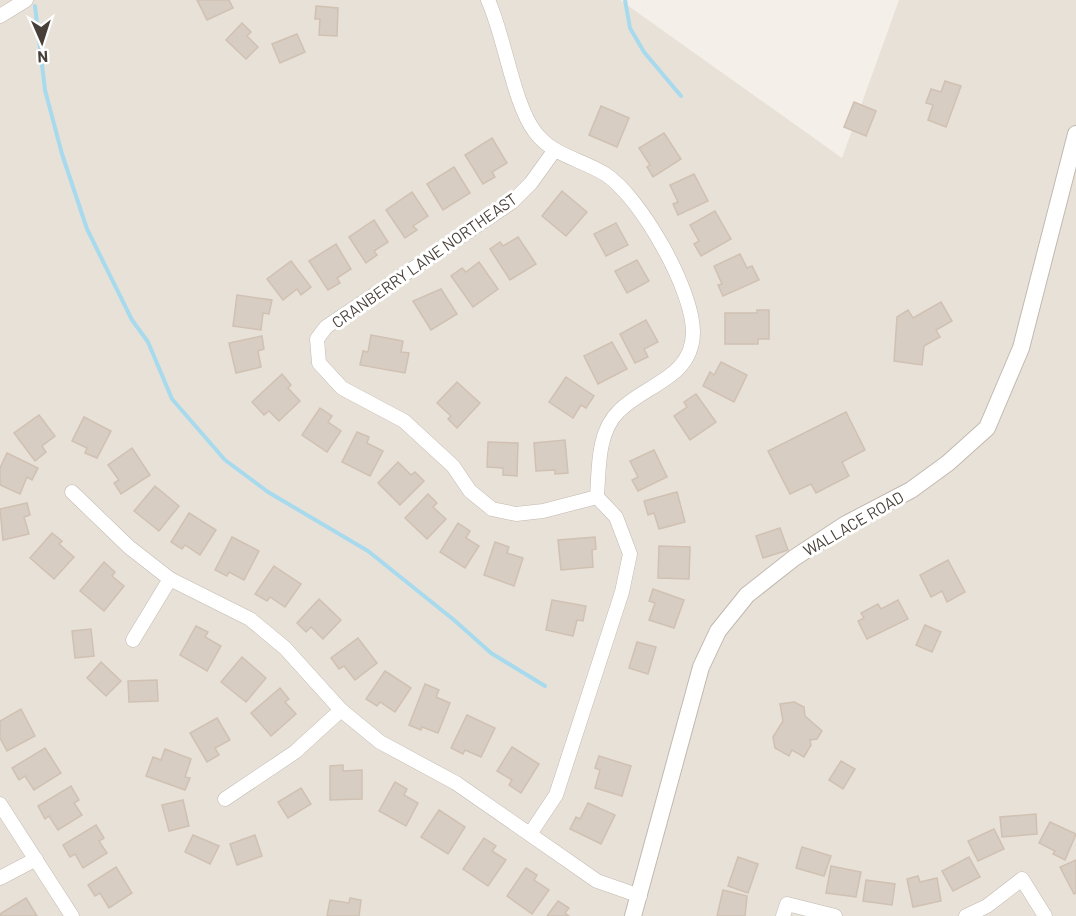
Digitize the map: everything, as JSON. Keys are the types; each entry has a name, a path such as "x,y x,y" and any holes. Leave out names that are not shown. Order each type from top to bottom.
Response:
{"street":[{"path":"0,16 26,0"},
{"path":"488,0 497,20 522,106 535,132 554,151 604,173 626,190 644,214 689,299 693,333 686,362 663,383 618,411 599,447 597,497 616,517 630,554 624,582 556,795 530,834"},
{"name":"WALLACE ROAD","path":"633,916 701,667 718,631 747,595 794,558 846,524 911,490 948,463 987,428 1021,348 1076,134"},
{"name":"CRANBERRY LANE NORTHEAST","path":"554,151 531,183 512,202 326,327 316,339 319,363 342,388 404,421 453,466 470,491 492,509 516,514 543,511 597,497"},
{"path":"72,492 129,547 170,579 250,619 285,648 341,710 380,742 456,783 597,881 640,896"},
{"path":"133,640 170,579"},
{"path":"225,799 295,752 341,710"},
{"path":"0,804 72,916"},
{"path":"0,878 36,859"},
{"path":"966,916 987,906 1022,879 1045,916"},
{"path":"783,916 787,904 835,916"}],"shaded area":[{"path":"0,0 620,0 842,158 899,0 1076,0 1076,916 0,916"}],"building":[{"path":"197,0 229,0 233,8 207,20"},
{"path":"316,6 338,8 337,36 319,35 320,19 315,19"},
{"path":"242,23 251,32 247,36 258,47 246,59 226,40"},
{"path":"297,34 305,52 280,63 272,44"},
{"path":"945,81 961,86 946,127 928,120 933,105 926,103 931,89 941,92"},
{"path":"854,102 876,111 866,136 844,127"},
{"path":"601,106 629,118 617,147 589,135"},
{"path":"664,133 681,159 653,177 647,167 650,165 639,148"},
{"path":"492,138 507,163 492,172 495,177 483,184 465,155"},
{"path":"454,167 470,193 443,210 427,184"},
{"path":"694,174 708,201 678,215 673,204 678,202 670,185"},
{"path":"562,191 587,212 566,236 542,216"},
{"path":"412,192 428,216 413,226 417,230 405,238 386,210"},
{"path":"715,211 731,239 701,256 694,244 699,241 690,225"},
{"path":"374,220 388,242 374,251 377,255 366,263 349,237"},
{"path":"616,223 628,245 606,256 594,234"},
{"path":"518,237 536,264 510,280 490,249 500,242 503,246"},
{"path":"336,244 351,269 337,278 340,283 328,290 309,261"},
{"path":"740,254 747,268 752,266 759,280 723,296 718,285 722,284 714,266"},
{"path":"637,260 649,281 627,293 615,271"},
{"path":"291,261 311,287 301,295 297,289 283,300 267,279"},
{"path":"479,262 498,289 473,307 451,276 462,268 466,272"},
{"path":"441,289 457,314 431,330 413,301"},
{"path":"237,295 272,300 269,314 263,313 261,330 233,326"},
{"path":"941,302 952,321 936,330 940,337 924,346 922,365 894,361 897,317 908,310 913,318"},
{"path":"757,310 769,310 769,339 758,339 758,344 725,344 725,313 757,313"},
{"path":"646,320 658,342 644,349 648,357 635,363 620,334"},
{"path":"371,335 403,341 401,352 409,353 405,373 360,365 363,351 368,352"},
{"path":"262,336 264,349 258,351 261,367 236,373 229,343"},
{"path":"612,342 627,369 598,384 584,356"},
{"path":"721,362 747,375 734,402 703,386 710,372 714,375"},
{"path":"282,374 291,385 288,388 300,401 279,421 269,411 264,415 252,402"},
{"path":"566,377 594,396 586,408 581,405 573,418 549,402"},
{"path":"457,382 480,403 457,428 448,419 451,416 437,403"},
{"path":"696,394 716,422 690,440 674,416 687,407 684,402"},
{"path":"320,408 332,416 328,422 341,431 327,452 302,435"},
{"path":"846,412 865,450 842,462 849,476 816,493 811,484 790,494 768,451"},
{"path":"39,415 55,436 42,446 46,452 35,461 14,433"},
{"path":"84,417 111,431 97,458 85,453 87,448 72,441"},
{"path":"357,432 369,437 367,443 383,451 370,476 342,462"},
{"path":"565,440 568,473 555,474 555,470 536,471 534,443"},
{"path":"488,442 518,443 517,476 503,475 503,468 487,467"},
{"path":"132,448 150,475 121,494 114,483 119,480 108,465"},
{"path":"654,450 667,477 638,491 632,480 638,477 630,461"},
{"path":"7,453 38,468 32,480 27,477 20,494 0,485 0,468"},
{"path":"398,462 411,475 415,472 424,481 400,505 378,483"},
{"path":"155,486 179,506 159,531 134,511"},
{"path":"677,492 685,522 659,529 654,513 648,515 644,501"},
{"path":"428,494 437,503 433,507 446,519 427,539 405,518"},
{"path":"27,503 30,515 24,517 29,534 3,540 0,509"},
{"path":"189,513 216,530 200,555 185,545 182,549 171,542"},
{"path":"458,523 470,531 466,538 479,546 465,568 440,552"},
{"path":"780,528 788,550 763,558 756,536"},
{"path":"52,533 62,541 59,544 74,557 54,579 30,558"},
{"path":"232,537 259,551 244,580 229,572 227,576 215,570"},
{"path":"595,537 596,549 592,550 593,567 561,570 558,540"},
{"path":"495,542 509,547 507,553 523,558 514,586 484,575"},
{"path":"659,546 690,547 689,579 658,578"},
{"path":"948,560 965,592 947,602 942,591 931,597 920,575"},
{"path":"104,562 115,572 112,576 124,586 104,611 80,591"},
{"path":"274,566 301,584 285,607 270,597 267,601 255,594"},
{"path":"653,589 684,600 674,628 649,620 655,603 649,601"},
{"path":"319,599 341,620 323,639 311,627 306,632 297,623"},
{"path":"552,600 586,606 583,621 577,620 573,636 546,630"},
{"path":"898,600 908,619 867,639 858,621 864,618 861,613 878,604 881,609"},
{"path":"925,625 941,632 932,652 916,645"},
{"path":"196,626 208,632 205,637 221,646 207,671 180,655"},
{"path":"91,629 94,656 75,658 72,631"},
{"path":"358,638 377,663 355,680 344,666 339,669 331,658"},
{"path":"637,642 656,647 648,674 629,668"},
{"path":"242,657 266,678 246,702 221,682"},
{"path":"101,662 121,681 106,696 87,678"},
{"path":"385,671 411,688 395,712 380,702 377,706 366,699"},
{"path":"157,680 158,701 129,702 128,681"},
{"path":"425,684 439,690 436,697 450,703 438,733 409,725"},
{"path":"280,688 289,699 285,702 296,714 271,736 251,713"},
{"path":"794,702 804,707 805,716 822,731 817,739 810,740 811,745 804,757 792,750 789,756 775,748 773,737 783,721 780,704"},
{"path":"21,709 35,736 7,751 0,738 0,721"},
{"path":"467,715 495,728 481,757 465,750 463,754 451,748"},
{"path":"217,718 230,740 215,748 219,755 207,762 190,733"},
{"path":"512,747 539,764 521,793 509,785 512,780 497,771"},
{"path":"45,748 61,773 34,790 25,776 19,780 12,768"},
{"path":"165,749 191,759 185,777 190,778 185,790 146,776 153,757 161,760"},
{"path":"599,756 631,766 622,796 595,788 600,770 595,768"},
{"path":"841,761 855,769 843,789 829,780"},
{"path":"343,765 343,771 362,770 362,799 330,800 330,766"},
{"path":"395,782 407,789 404,795 418,803 406,826 379,811"},
{"path":"71,786 79,800 74,803 82,815 58,830 49,816 45,819 38,806"},
{"path":"301,788 311,804 288,818 278,802"},
{"path":"183,800 189,826 169,831 162,805"},
{"path":"588,803 615,815 601,844 570,829 576,817 580,819"},
{"path":"439,810 465,827 448,854 421,837"},
{"path":"1036,814 1037,834 1002,837 1000,817"},
{"path":"1050,822 1076,834 1065,860 1053,854 1055,851 1039,843"},
{"path":"96,825 104,838 99,841 107,853 83,868 75,854 70,857 63,845"},
{"path":"994,829 1004,849 978,861 968,841"},
{"path":"193,835 219,846 210,864 185,852"},
{"path":"255,835 262,856 237,865 230,844"},
{"path":"484,838 496,846 492,851 506,860 488,886 463,869"},
{"path":"802,847 831,856 824,876 796,868"},
{"path":"738,857 758,864 748,893 728,886"},
{"path":"969,857 980,877 953,891 942,871"},
{"path":"1076,860 1076,893 1074,894 1060,867"},
{"path":"831,866 861,872 856,897 826,893"},
{"path":"116,867 132,893 109,908 100,893 95,896 88,885"},
{"path":"526,868 537,875 534,880 549,890 532,914 507,896"},
{"path":"918,876 920,882 937,878 941,901 913,907 907,879"},
{"path":"866,880 895,884 892,905 863,901"},
{"path":"723,890 747,896 745,916 717,916"},
{"path":"26,898 37,916 0,916 0,914"},
{"path":"350,898 361,900 359,916 327,916 330,900 349,903"},
{"path":"558,901 569,908 565,913 569,916 547,916"}],"waterway":[{"path":"625,0 630,28 644,52 681,96"},
{"path":"35,6 45,90 62,154 87,229 132,320 148,342 172,399 225,460 268,492 368,551 491,653 545,686"}]}
